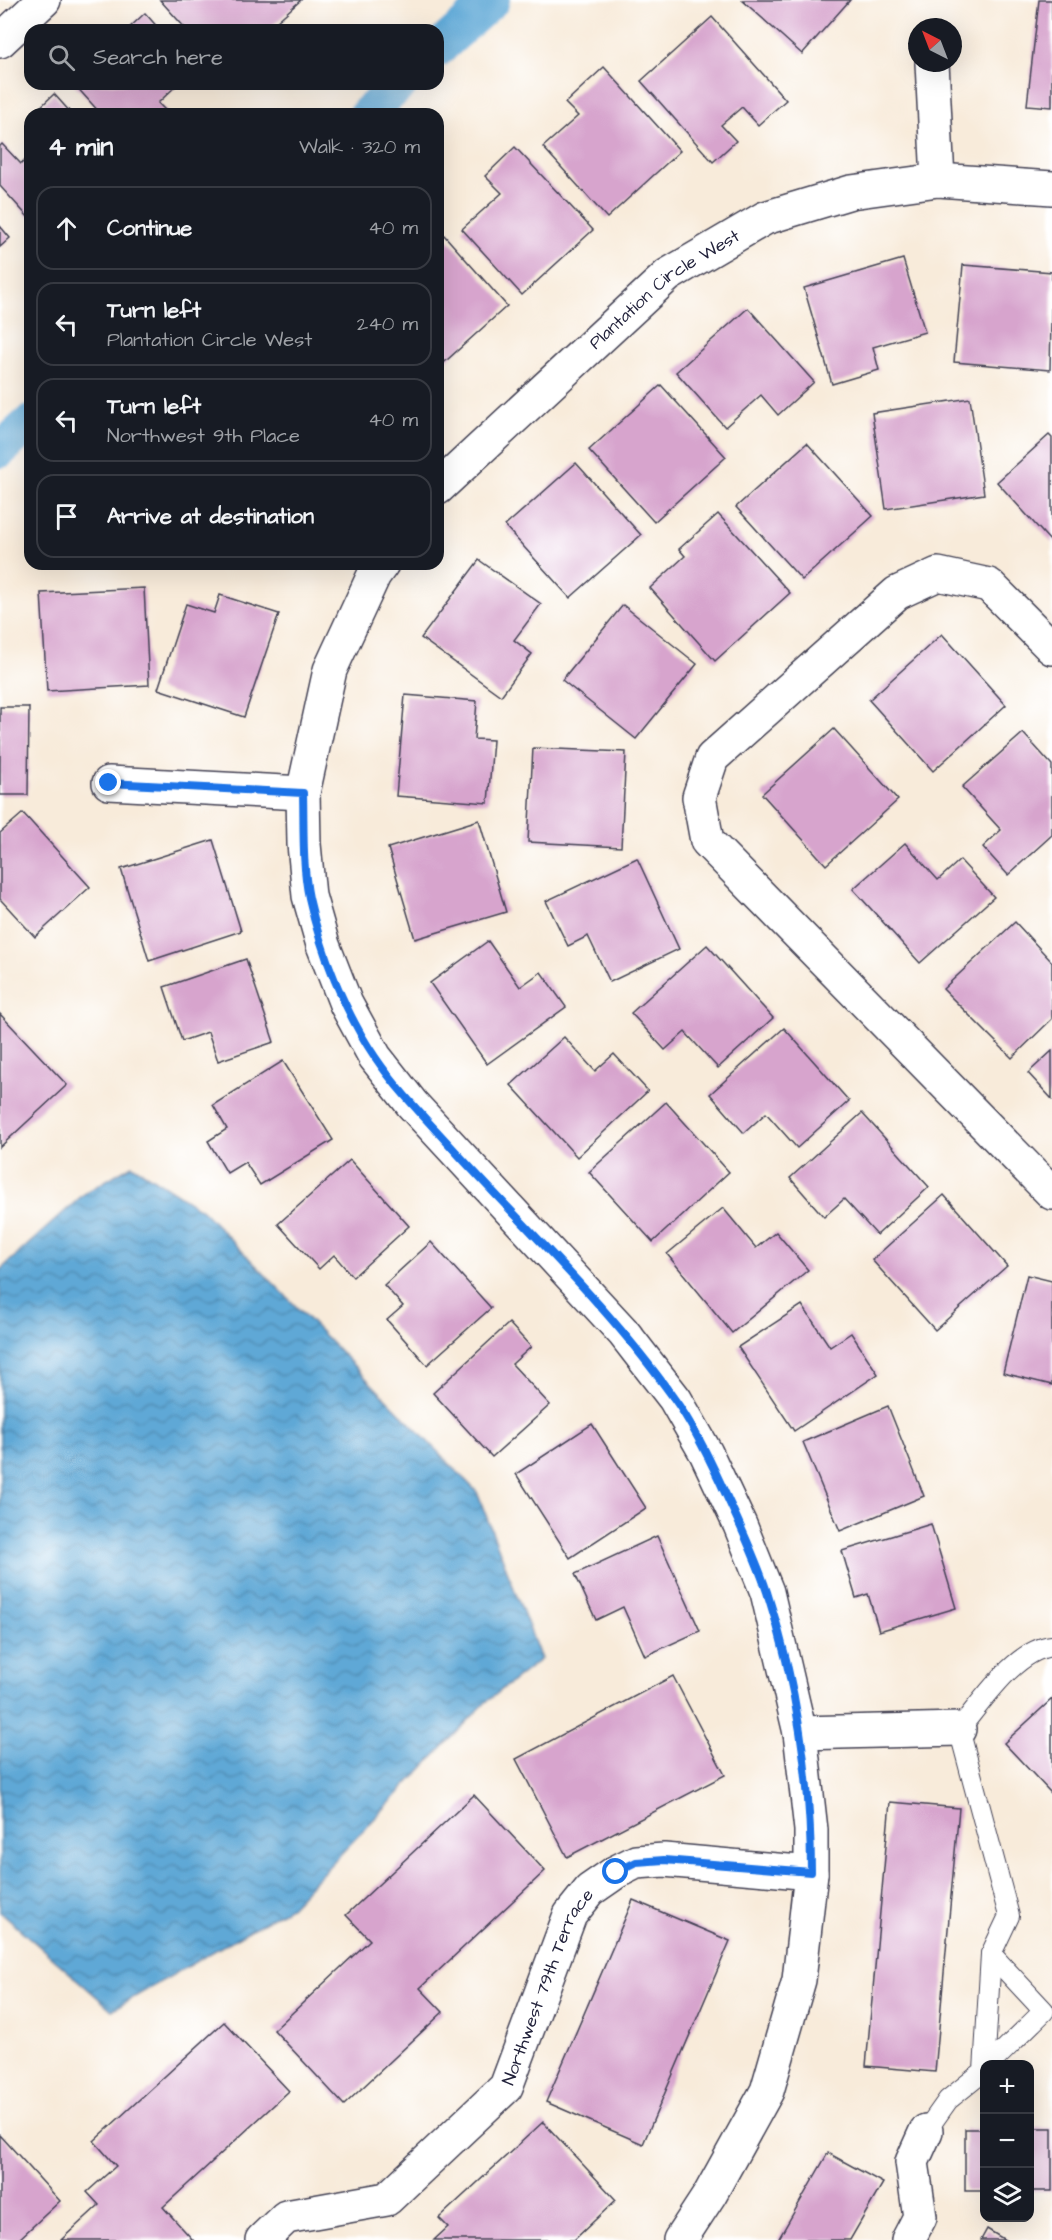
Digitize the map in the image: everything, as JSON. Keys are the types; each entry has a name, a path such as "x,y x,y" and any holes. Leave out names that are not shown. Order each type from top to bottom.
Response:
{"street":[{"path":"0,41 44,0"},
{"path":"932,72 938,180"},
{"name":"Plantation Circle West","path":"444,482 668,275 765,218 851,192 938,180 1052,188"},
{"path":"378,570 330,670 303,793 304,844 309,896 322,945 346,1004 375,1057 412,1104 623,1332 675,1399 726,1494 767,1592 800,1733 811,1830 811,1872 799,1980 766,2091 710,2194 680,2240"},
{"path":"1052,648 989,585 938,574 897,593 712,758 699,797 707,841 1052,1193"},
{"path":"109,783 303,793"},
{"path":"800,1733 958,1729"},
{"name":"Northwest 79th Terrace","path":"262,2240 286,2217 387,2199 506,2087 570,1915 590,1890 616,1872 636,1862 664,1860 811,1872"},
{"path":"908,2240 920,2217 912,2162 926,2131"}],"lane":[{"path":"986,2060 991,1954 1009,1916 958,1729 1017,1661 1043,1647 1052,1646"},
{"path":"991,1954 1044,2011 994,2060"},
{"path":"926,2131 948,2100 980,2073"}],"water":[{"path":"132,1165 202,1210 477,1492 541,1659 485,1703 290,1907 112,2010 0,1912 0,1270 85,1193"}],"building":[{"path":"160,0 301,0 274,24 182,24"},
{"path":"742,0 850,0 802,54"},
{"path":"1039,0 1052,0 1052,107 1027,105"},
{"path":"145,13 155,24 133,24"},
{"path":"712,17 786,100 758,125 742,107 721,125 736,141 713,162 641,81"},
{"path":"604,67 680,151 607,218 543,147 578,116 565,103"},
{"path":"79,90 172,90 158,103 163,108 96,108"},
{"path":"54,94 67,108 39,108"},
{"path":"2,144 21,164 24,161 24,212 0,186 0,146"},
{"path":"515,147 593,230 522,295 462,229 502,193 485,176"},
{"path":"0,226 10,238 0,247"},
{"path":"444,235 507,306 444,363"},
{"path":"903,259 925,332 873,347 879,370 832,384 804,288"},
{"path":"963,265 1052,272 1050,370 954,362"},
{"path":"748,308 814,382 778,415 761,395 725,427 676,372"},
{"path":"661,385 726,457 654,522 589,450"},
{"path":"970,398 984,494 886,509 872,413"},
{"path":"1049,435 1052,438 1052,543 997,482"},
{"path":"807,443 873,516 802,580 736,507"},
{"path":"576,463 641,535 570,598 505,526"},
{"path":"718,514 790,593 715,661 650,588 685,556 679,549"},
{"path":"479,560 541,604 514,640 532,654 501,696 421,638"},
{"path":"144,588 149,685 47,691 41,593"},
{"path":"220,595 279,614 244,717 158,689 186,604 214,613"},
{"path":"623,605 697,664 636,739 562,680"},
{"path":"942,634 1006,705 933,771 869,700"},
{"path":"405,695 477,701 474,739 493,740 488,803 396,796"},
{"path":"0,707 29,707 28,795 0,795"},
{"path":"834,729 898,800 826,865 762,794"},
{"path":"1023,733 1052,765 1052,835 1008,875 983,847 1001,830 962,787"},
{"path":"533,748 626,752 621,847 528,842"},
{"path":"23,813 90,887 35,937 0,899 0,833"},
{"path":"479,820 506,912 415,939 388,848"},
{"path":"213,840 241,931 149,961 121,869"},
{"path":"905,843 938,880 960,860 994,897 920,963 853,889"},
{"path":"637,858 679,949 610,982 588,936 568,946 546,901"},
{"path":"1015,922 1052,962 1052,1019 1012,1058 943,989"},
{"path":"488,941 520,987 541,972 566,1007 487,1064 430,983"},
{"path":"707,945 773,1018 718,1068 685,1032 665,1050 631,1013"},
{"path":"246,959 274,1042 218,1061 208,1032 182,1041 164,987"},
{"path":"0,1014 67,1085 0,1147"},
{"path":"784,1028 849,1101 797,1148 766,1113 744,1133 710,1094"},
{"path":"564,1037 595,1071 614,1054 648,1091 577,1157 511,1085"},
{"path":"1052,1051 1052,1099 1028,1073"},
{"path":"283,1061 333,1140 260,1185 245,1162 227,1173 208,1141 227,1129 213,1105"},
{"path":"666,1102 729,1172 653,1242 589,1172"},
{"path":"862,1113 929,1187 877,1235 844,1199 824,1217 790,1178"},
{"path":"350,1160 409,1226 353,1277 334,1255 319,1269 278,1224"},
{"path":"944,1195 1007,1266 935,1330 872,1260"},
{"path":"723,1208 756,1248 776,1232 808,1270 732,1333 667,1254"},
{"path":"431,1242 491,1308 427,1365 387,1320 403,1306 384,1285"},
{"path":"1027,1275 1052,1281 1052,1385 1003,1373"},
{"path":"802,1305 830,1347 851,1333 878,1374 794,1431 738,1347"},
{"path":"509,1323 531,1347 512,1364 550,1405 492,1457 433,1393"},
{"path":"888,1406 924,1496 840,1531 803,1442"},
{"path":"592,1424 646,1508 570,1558 516,1474"},
{"path":"931,1524 956,1608 879,1631 868,1594 856,1598 842,1551"},
{"path":"657,1536 700,1631 645,1656 623,1607 596,1620 575,1574"},
{"path":"673,1676 725,1775 567,1857 516,1759"},
{"path":"1052,1699 1052,1794 1004,1743"},
{"path":"474,1795 545,1871 420,1988 443,2012 344,2105 274,2030 370,1940 346,1915"},
{"path":"890,1802 959,1808 935,2072 866,2066"},
{"path":"633,1900 730,1941 643,2144 546,2102"},
{"path":"224,2022 289,2091 163,2207 193,2240 61,2240 99,2205 87,2192 116,2166 94,2141"},
{"path":"543,2122 616,2200 574,2240 434,2240 448,2227 439,2218"},
{"path":"1034,2128 1052,2128 1052,2191 1034,2191"},
{"path":"965,2129 980,2129 980,2191 965,2191"},
{"path":"0,2135 60,2201 18,2240 0,2240"},
{"path":"828,2153 883,2183 850,2240 778,2240"},
{"path":"987,2229 1005,2240 981,2240"}],"waterway":[{"path":"444,44 492,0"},
{"path":"374,108 393,90"},
{"path":"0,450 24,428"}],"route":[{"path":"109,783 303,793 304,844 309,896 322,945 346,1004 375,1057 412,1104 623,1332 675,1399 706,1453 740,1525 767,1592 800,1733 811,1830 811,1872 664,1860 636,1862 616,1872"}]}
